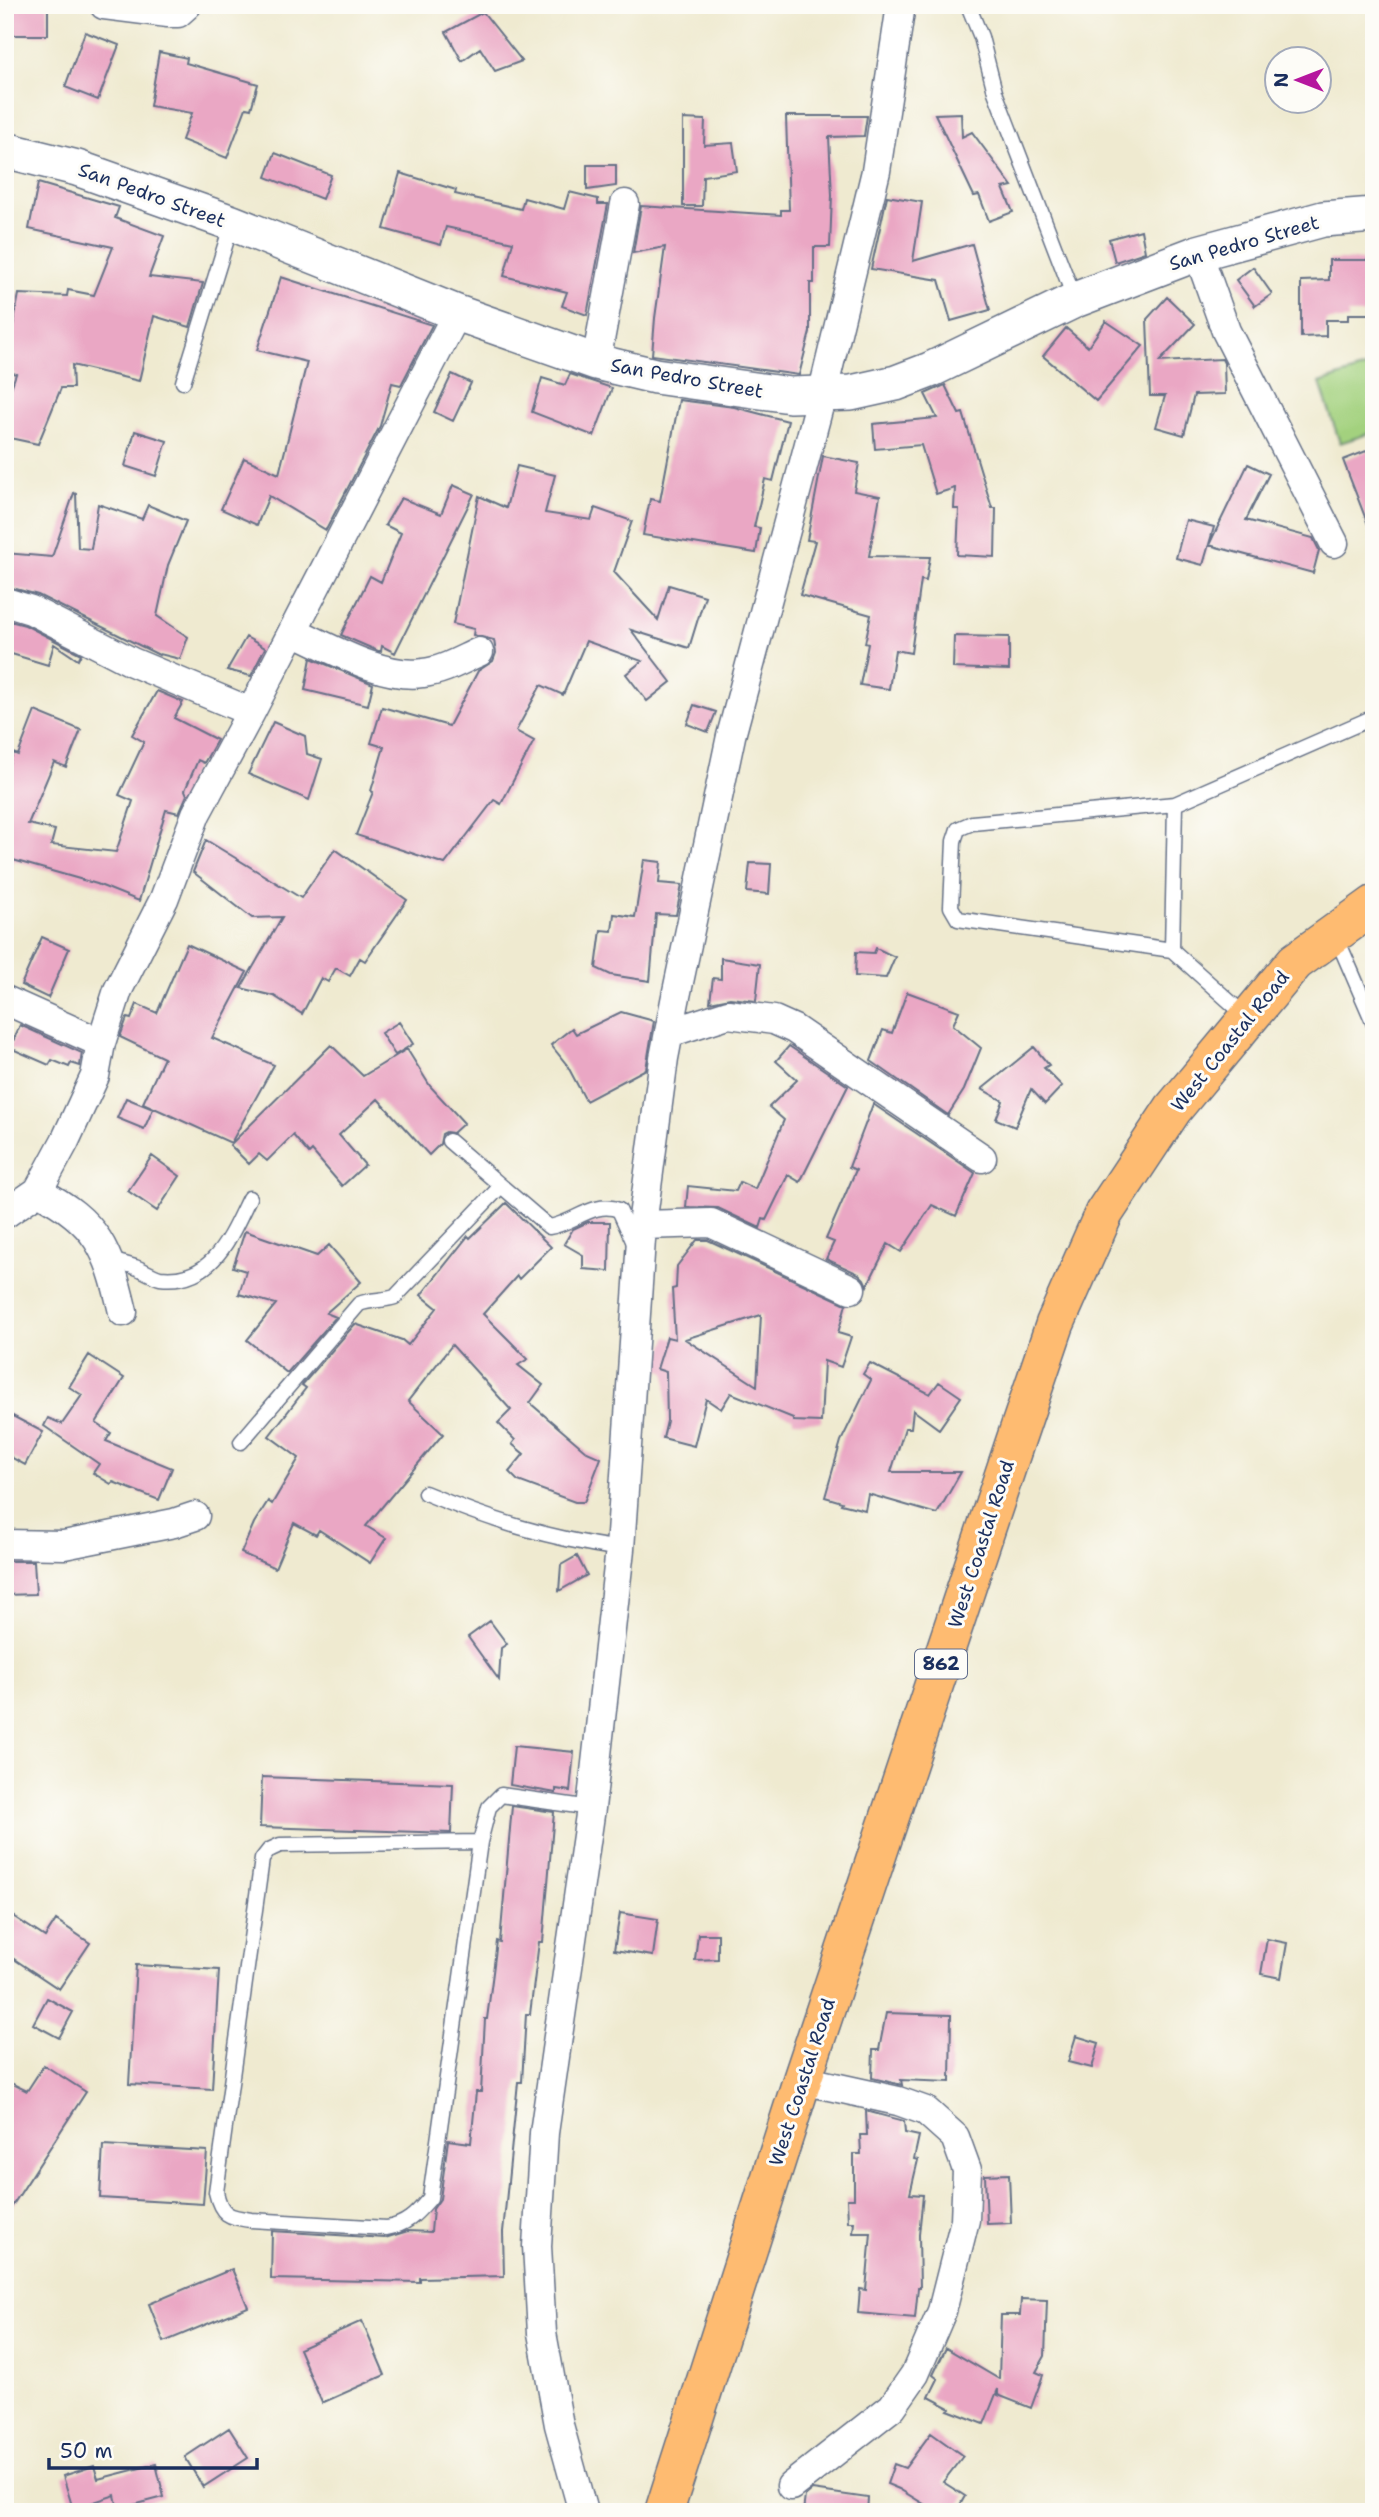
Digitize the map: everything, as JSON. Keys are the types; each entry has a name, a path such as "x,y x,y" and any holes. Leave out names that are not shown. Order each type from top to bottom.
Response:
{"main road":[{"name":"West Coastal Road","path":"664,2512 802,2080 1055,1324 1104,1213 1173,1109 1295,962 1374,905"}],"street":[{"path":"104,5 168,13 178,13 187,5"},
{"path":"583,2512 559,2425 542,2333 537,2246 544,2133 591,1808 621,1549 640,1239 669,1033 731,736 822,395 876,171 901,5"},
{"name":"San Pedro Street","path":"5,150 77,168 232,223 457,313 596,362 713,386 790,395 870,390 930,370 1075,300 1198,253 1324,219 1373,210"},
{"path":"596,362 625,204"},
{"path":"1198,253 1226,331 1334,543"},
{"path":"5,1214 38,1191 65,1141 95,1076 101,1044 118,990 164,899 196,814 457,313"},
{"path":"5,602 30,610 132,662 251,712"},
{"path":"292,631 377,668 404,673 421,674 443,669 479,652"},
{"path":"5,1000 101,1044"},
{"path":"669,1033 728,1014 774,1020 794,1029 982,1158"},
{"path":"38,1191 67,1207 88,1224 109,1260 123,1312"},
{"path":"640,1239 711,1223 851,1289"},
{"path":"5,1544 64,1545 174,1523 195,1516"},
{"path":"791,2486 892,2407 915,2374 946,2298 965,2220 967,2170 955,2137 926,2111 898,2101 802,2080"}],"lane":[{"path":"968,5 981,37 995,92 1075,300"},
{"path":"183,382 232,223"},
{"path":"1249,1019 1172,950 958,919 951,907 954,841 958,828 971,823 1175,804 1374,717"},
{"path":"1172,950 1175,804"},
{"path":"1335,933 1374,1024"},
{"path":"449,1141 549,1227 561,1225 598,1207 609,1206 619,1210 640,1239"},
{"path":"241,1443 359,1304 395,1297 502,1186"},
{"path":"109,1260 136,1267 159,1278 189,1276 205,1268 219,1253 249,1198"},
{"path":"425,1493 498,1522 540,1534 621,1549"},
{"path":"480,1842 280,1845 268,1850 262,1858 216,2192 219,2206 229,2217 386,2228 400,2226 411,2219 429,2198 480,1842 489,1807 501,1795 591,1808"}],"green space":[{"path":"1374,365 1374,432 1340,443 1320,383"}],"building":[{"path":"5,5 48,5 48,35 5,35"},
{"path":"483,12 522,61 495,71 480,48 462,61 446,32"},
{"path":"85,32 119,45 98,100 65,87"},
{"path":"159,52 187,58 186,63 258,84 251,109 246,108 227,158 182,140 192,113 150,106"},
{"path":"961,113 962,137 972,132 1012,186 1003,188 1013,212 989,221 979,195 974,196 935,114"},
{"path":"786,116 867,116 864,136 829,137 832,195 830,247 814,247 814,283 810,283 810,332 799,375 652,355 665,247 633,253 641,206 781,215 781,210 789,210"},
{"path":"683,119 705,120 704,145 733,143 737,171 703,176 702,206 683,206"},
{"path":"275,153 331,175 322,199 266,177"},
{"path":"587,165 616,165 616,186 587,190"},
{"path":"400,173 456,190 455,194 521,209 524,198 564,209 569,192 598,199 598,204 608,204 587,315 562,306 567,292 504,276 513,242 446,227 441,245 384,229"},
{"path":"38,183 119,207 115,218 164,236 149,277 203,283 190,327 154,316 139,381 72,365 73,388 61,388 38,444 5,437 5,405 16,374 5,371 5,340 10,342 19,294 67,296 68,290 94,295 113,247 29,229"},
{"path":"887,196 922,202 913,261 972,244 990,310 951,321 939,280 871,269"},
{"path":"1141,230 1145,252 1115,262 1109,239"},
{"path":"1329,260 1374,260 1374,314 1348,314 1348,320 1326,320 1326,336 1301,337 1301,281 1329,280"},
{"path":"1253,267 1272,294 1255,306 1236,280"},
{"path":"281,277 432,325 401,385 392,383 380,426 326,530 269,496 257,525 221,509 244,458 279,474 307,362 257,350"},
{"path":"1167,297 1195,324 1159,362 1222,359 1224,363 1225,394 1194,395 1184,435 1156,427 1165,396 1150,396 1147,319"},
{"path":"1106,321 1143,346 1096,401 1043,356 1066,328 1088,347"},
{"path":"452,374 471,383 453,421 434,412"},
{"path":"570,374 612,388 594,436 532,412 542,378 565,385"},
{"path":"945,385 959,414 963,413 992,508 996,508 995,557 957,555 959,509 954,509 955,488 936,494 921,445 875,449 873,424 937,418 925,394"},
{"path":"679,400 734,407 788,421 773,481 765,479 754,527 760,528 756,553 643,535 650,499 660,501"},
{"path":"135,431 167,441 156,476 125,466"},
{"path":"1374,448 1374,535 1372,535 1343,460"},
{"path":"823,456 859,463 854,491 880,496 869,556 930,557 926,581 921,580 911,653 895,650 889,689 860,685 871,615 800,595 815,541 807,540"},
{"path":"1248,464 1269,474 1246,520 1313,538 1319,550 1313,573 1209,545"},
{"path":"517,466 555,475 545,513 591,520 595,508 632,521 614,572 658,620 669,585 705,596 689,648 631,630 671,682 647,701 626,674 642,661 586,641 563,695 541,685 516,731 534,741 501,804 494,800 445,864 356,835 373,792 371,791 384,747 371,743 382,707 449,726 478,671 493,661 496,653 494,640 473,635 474,629 453,624 479,496 506,508"},
{"path":"453,485 474,494 395,653 382,646 381,651 378,651 341,635 370,576 381,582 401,533 385,525 401,498 441,514"},
{"path":"74,493 78,548 91,549 98,504 142,519 148,505 186,521 168,565 157,616 188,637 180,659 159,655 38,595 5,586 5,553 52,557"},
{"path":"1186,520 1214,527 1203,565 1176,558"},
{"path":"6,620 25,625 81,654 78,660 54,644 48,665 5,652"},
{"path":"954,636 1009,637 1009,670 953,668"},
{"path":"246,637 265,648 251,676 227,670"},
{"path":"311,658 373,684 368,705 305,690"},
{"path":"157,691 183,702 174,718 217,740 204,763 198,760 185,790 187,795 179,813 166,810 139,901 97,884 13,860 5,878 5,774 13,753 18,755 35,711 81,730 66,767 54,762 28,824 55,830 51,845 116,852 133,801 119,795 144,742 132,735"},
{"path":"694,705 716,712 708,732 687,724"},
{"path":"273,722 305,736 307,754 322,759 309,800 248,774"},
{"path":"206,840 301,898 335,849 407,900 365,961 360,958 350,976 336,968 328,982 321,978 302,1014 274,996 241,988 282,917 252,918 193,872"},
{"path":"644,860 661,862 659,883 682,885 676,915 656,914 650,981 611,975 596,968 601,930 612,931 614,914 635,917"},
{"path":"750,863 771,864 769,894 747,892"},
{"path":"42,937 69,949 48,998 21,985"},
{"path":"187,944 247,972 212,1038 274,1065 231,1143 143,1103 164,1058 120,1037 127,1018 131,1019 137,1004 157,1013"},
{"path":"876,948 895,957 886,978 855,976 856,952 874,953"},
{"path":"721,958 760,964 756,1001 730,998 710,1002 713,978 721,979"},
{"path":"907,992 959,1011 953,1025 981,1048 964,1090 948,1115 871,1061 883,1030 892,1033"},
{"path":"621,1012 654,1021 646,1069 586,1101 567,1065 551,1045 572,1028 576,1034"},
{"path":"399,1022 413,1044 395,1055 381,1033"},
{"path":"20,1025 82,1053 80,1066 71,1063 69,1067 52,1060 49,1065 10,1048"},
{"path":"331,1045 363,1076 407,1049 430,1086 464,1123 453,1133 442,1134 440,1144 429,1155 378,1099 339,1135 365,1165 342,1186 312,1151 309,1154 293,1135 267,1161 259,1154 249,1164 230,1145"},
{"path":"789,1046 848,1086 800,1182 788,1175 760,1228 718,1208 686,1207 688,1186 736,1191 740,1182 755,1189 784,1120 769,1107 797,1080 776,1061"},
{"path":"1034,1047 1049,1065 1044,1068 1062,1086 1045,1104 1031,1089 1015,1127 996,1119 1003,1101 982,1089"},
{"path":"126,1098 153,1109 144,1129 117,1118"},
{"path":"873,1104 975,1173 956,1216 932,1205 901,1252 888,1244 867,1286 859,1274 826,1259 834,1242 826,1239 856,1170 849,1167"},
{"path":"152,1156 180,1176 157,1211 128,1191"},
{"path":"506,1203 551,1247 519,1279 517,1276 483,1314 528,1359 518,1365 543,1385 530,1403 587,1452 601,1458 584,1502 575,1502 518,1481 509,1472 524,1454 512,1444 515,1440 498,1423 511,1410 452,1345 408,1401 443,1434 366,1526 386,1538 370,1563 319,1530 316,1535 294,1523 275,1568 241,1553 254,1523 268,1501 272,1504 299,1458 269,1436 306,1388 302,1385 355,1324 402,1340 408,1345 437,1308 421,1295 468,1236 470,1238"},
{"path":"588,1222 610,1222 609,1271 583,1269 583,1255 564,1244 573,1229"},
{"path":"245,1231 317,1256 329,1245 361,1282 326,1313 336,1317 287,1373 247,1340 276,1304 239,1294 246,1271 233,1267"},
{"path":"697,1240 708,1240 846,1304 838,1333 851,1337 841,1367 824,1361 821,1422 793,1421 793,1418 731,1393 721,1409 706,1399 694,1446 663,1438 667,1421 666,1372 657,1369 667,1337 675,1339 672,1289 676,1288 677,1266","holes":["761,1315 757,1386 685,1339"]},
{"path":"89,1355 124,1378 96,1423 111,1433 106,1441 172,1468 159,1500 113,1482 111,1484 93,1473 99,1464 44,1426 48,1418 62,1424 82,1395 69,1387"},
{"path":"870,1363 930,1394 939,1382 961,1397 939,1429 913,1410 911,1428 905,1428 891,1472 961,1472 937,1514 868,1494 865,1510 825,1497 841,1441 871,1380 863,1374"},
{"path":"5,1412 43,1432 25,1465 5,1454"},
{"path":"577,1556 587,1575 559,1591 561,1565"},
{"path":"5,1561 34,1561 36,1594 5,1595"},
{"path":"490,1621 507,1644 501,1648 499,1680 468,1637"},
{"path":"514,1746 574,1752 570,1791 556,1789 556,1793 510,1785"},
{"path":"262,1777 453,1784 451,1833 260,1827"},
{"path":"512,1806 554,1812 543,1942 539,1942 530,2014 526,2014 522,2082 518,2082 503,2232 504,2276 420,2278 420,2282 271,2279 272,2231 385,2238 408,2231 431,2232 433,2209 440,2199 448,2140 471,2143 476,2092 481,2092 485,2019 497,1941 500,1942"},
{"path":"5,1911 45,1937 56,1920 90,1943 59,1989 5,1953"},
{"path":"620,1913 658,1919 653,1956 614,1950"},
{"path":"698,1934 718,1934 718,1959 695,1960"},
{"path":"1267,1939 1287,1943 1281,1978 1261,1974"},
{"path":"136,1965 219,1970 212,2089 129,2084"},
{"path":"47,1998 73,2012 59,2038 33,2024"},
{"path":"886,2013 951,2015 950,2082 901,2080 902,2085 872,2078 873,2050 879,2050"},
{"path":"1076,2036 1099,2043 1092,2068 1068,2062"},
{"path":"44,2065 86,2092 5,2217 5,2080 27,2091"},
{"path":"866,2111 904,2121 905,2133 919,2136 914,2159 918,2160 910,2194 923,2195 919,2235 920,2288 915,2318 858,2313 860,2289 866,2290 871,2233 853,2233 854,2222 848,2222 847,2199 854,2199 854,2154 861,2154 860,2135 867,2135"},
{"path":"103,2145 207,2151 203,2204 100,2198"},
{"path":"1009,2174 1011,2223 987,2224 985,2175"},
{"path":"232,2269 248,2307 164,2342 149,2304"},
{"path":"1021,2299 1047,2300 1045,2356 1036,2372 1043,2375 1031,2408 998,2395 998,2389 984,2424 948,2410 950,2408 929,2397 938,2379 933,2375 946,2348 999,2379 1001,2315 1020,2315"},
{"path":"362,2321 385,2375 322,2403 299,2349"},
{"path":"229,2428 248,2458 203,2487 185,2457"},
{"path":"931,2433 963,2456 943,2482 965,2496 956,2512 937,2512 887,2484 894,2464 905,2468"},
{"path":"156,2464 164,2497 118,2509 115,2495 73,2509 63,2476 94,2466 98,2479"},
{"path":"812,2490 868,2498 867,2512 803,2512 805,2496"}]}
